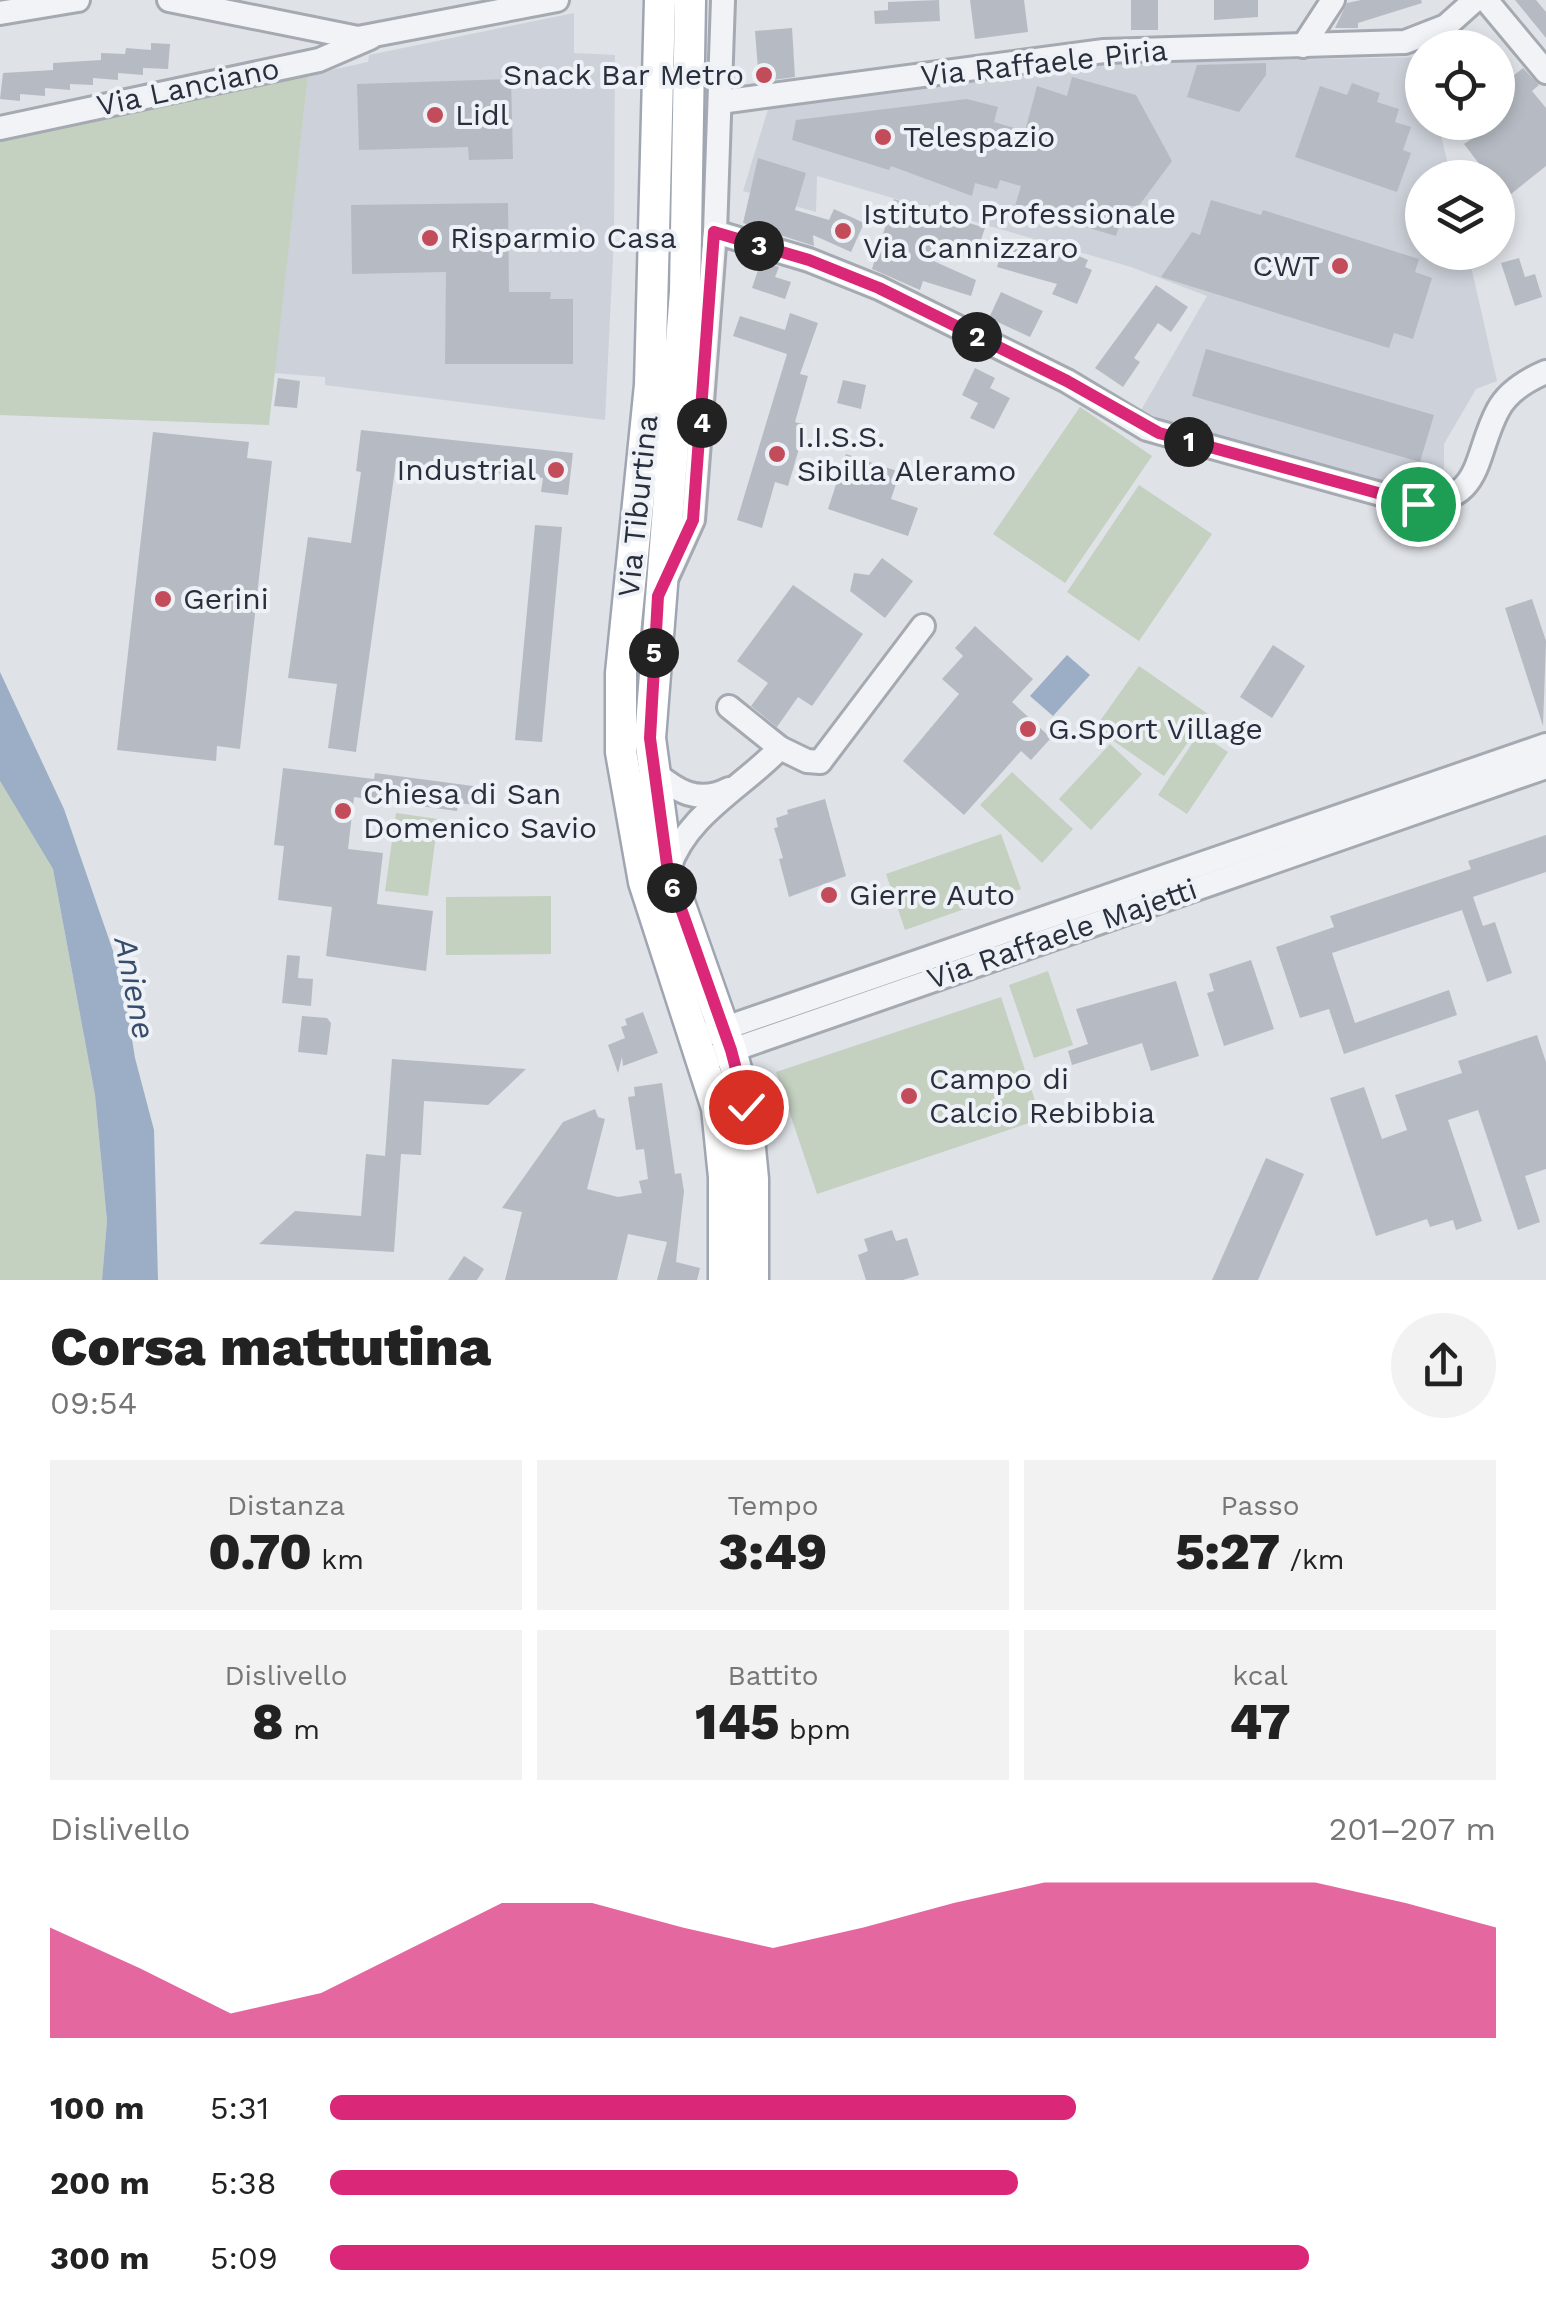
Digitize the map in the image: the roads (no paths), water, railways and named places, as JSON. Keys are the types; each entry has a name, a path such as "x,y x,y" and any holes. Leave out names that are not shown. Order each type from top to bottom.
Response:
{"main road":[{"name":"Via Tiburtina","path":"660,0 650,385 622,673 620,734 626,798 644,882 714,1044 752,1152 753,1280"},
{"name":"Via Tiburtina","path":"690,0 685,292 650,708 652,770 668,872 714,1044"},
{"path":"714,1044 722,1143 724,1280"}],"street":[{"path":"0,13 78,0"},
{"name":"Via Lanciano","path":"169,0 347,37 372,36 558,0"},
{"name":"Via Tiburtina","path":"658,596 693,520 714,232 723,0"},
{"path":"1303,46 1333,0"},
{"name":"Via Raffaele Piria","path":"720,102 1104,51 1418,39 1446,26 1476,0"},
{"path":"1486,0 1546,72"},
{"name":"Via Lanciano","path":"0,128 319,60 372,36"},
{"path":"714,232 809,260 879,288 1067,381 1159,433 1408,502 1436,501 1466,485 1481,464 1499,408 1514,390 1546,372"},
{"path":"729,708 780,748 807,762 820,762 923,626"},
{"name":"Via Raffaele Majetti","path":"714,1044 810,1023 1390,810 1546,744"},
{"path":"668,872 682,838 780,748"},
{"name":"Via Raffaele Majetti","path":"1390,810 1546,768"},
{"path":"652,770 675,789 694,796 714,795 737,785"},
{"name":"Via Raffaele Majetti","path":"714,1044 801,1000 1286,846"},
{"path":"801,1000 810,1023"}],"water":[{"path":"1067,655 1090,675 1053,716 1030,696"},
{"path":"0,672 64,809 122,977 135,1058 154,1130 158,1280 102,1280 107,1221 95,1095 53,869 0,781"}],"place":[{"name":"Snack Bar Metro","path":"764,75"},
{"name":"Lidl","path":"435,115"},
{"name":"Telespazio","path":"883,137"},
{"name":"Istituto Professionale Via Cannizzaro","path":"843,231"},
{"name":"Risparmio Casa","path":"430,238"},
{"name":"CWT","path":"1340,266"},
{"name":"I.I.S.S. Sibilla Aleramo","path":"777,454"},
{"name":"Industrial","path":"556,470"},
{"name":"Gerini","path":"163,599"},
{"name":"G.Sport Village","path":"1028,729"},
{"name":"Chiesa di San Domenico Savio","path":"343,811"},
{"name":"Gierre Auto","path":"829,895"},
{"name":"Campo di Calcio Rebibbia","path":"909,1096"}],"water label":[{"name":"Aniene","path":"135,988"}]}
